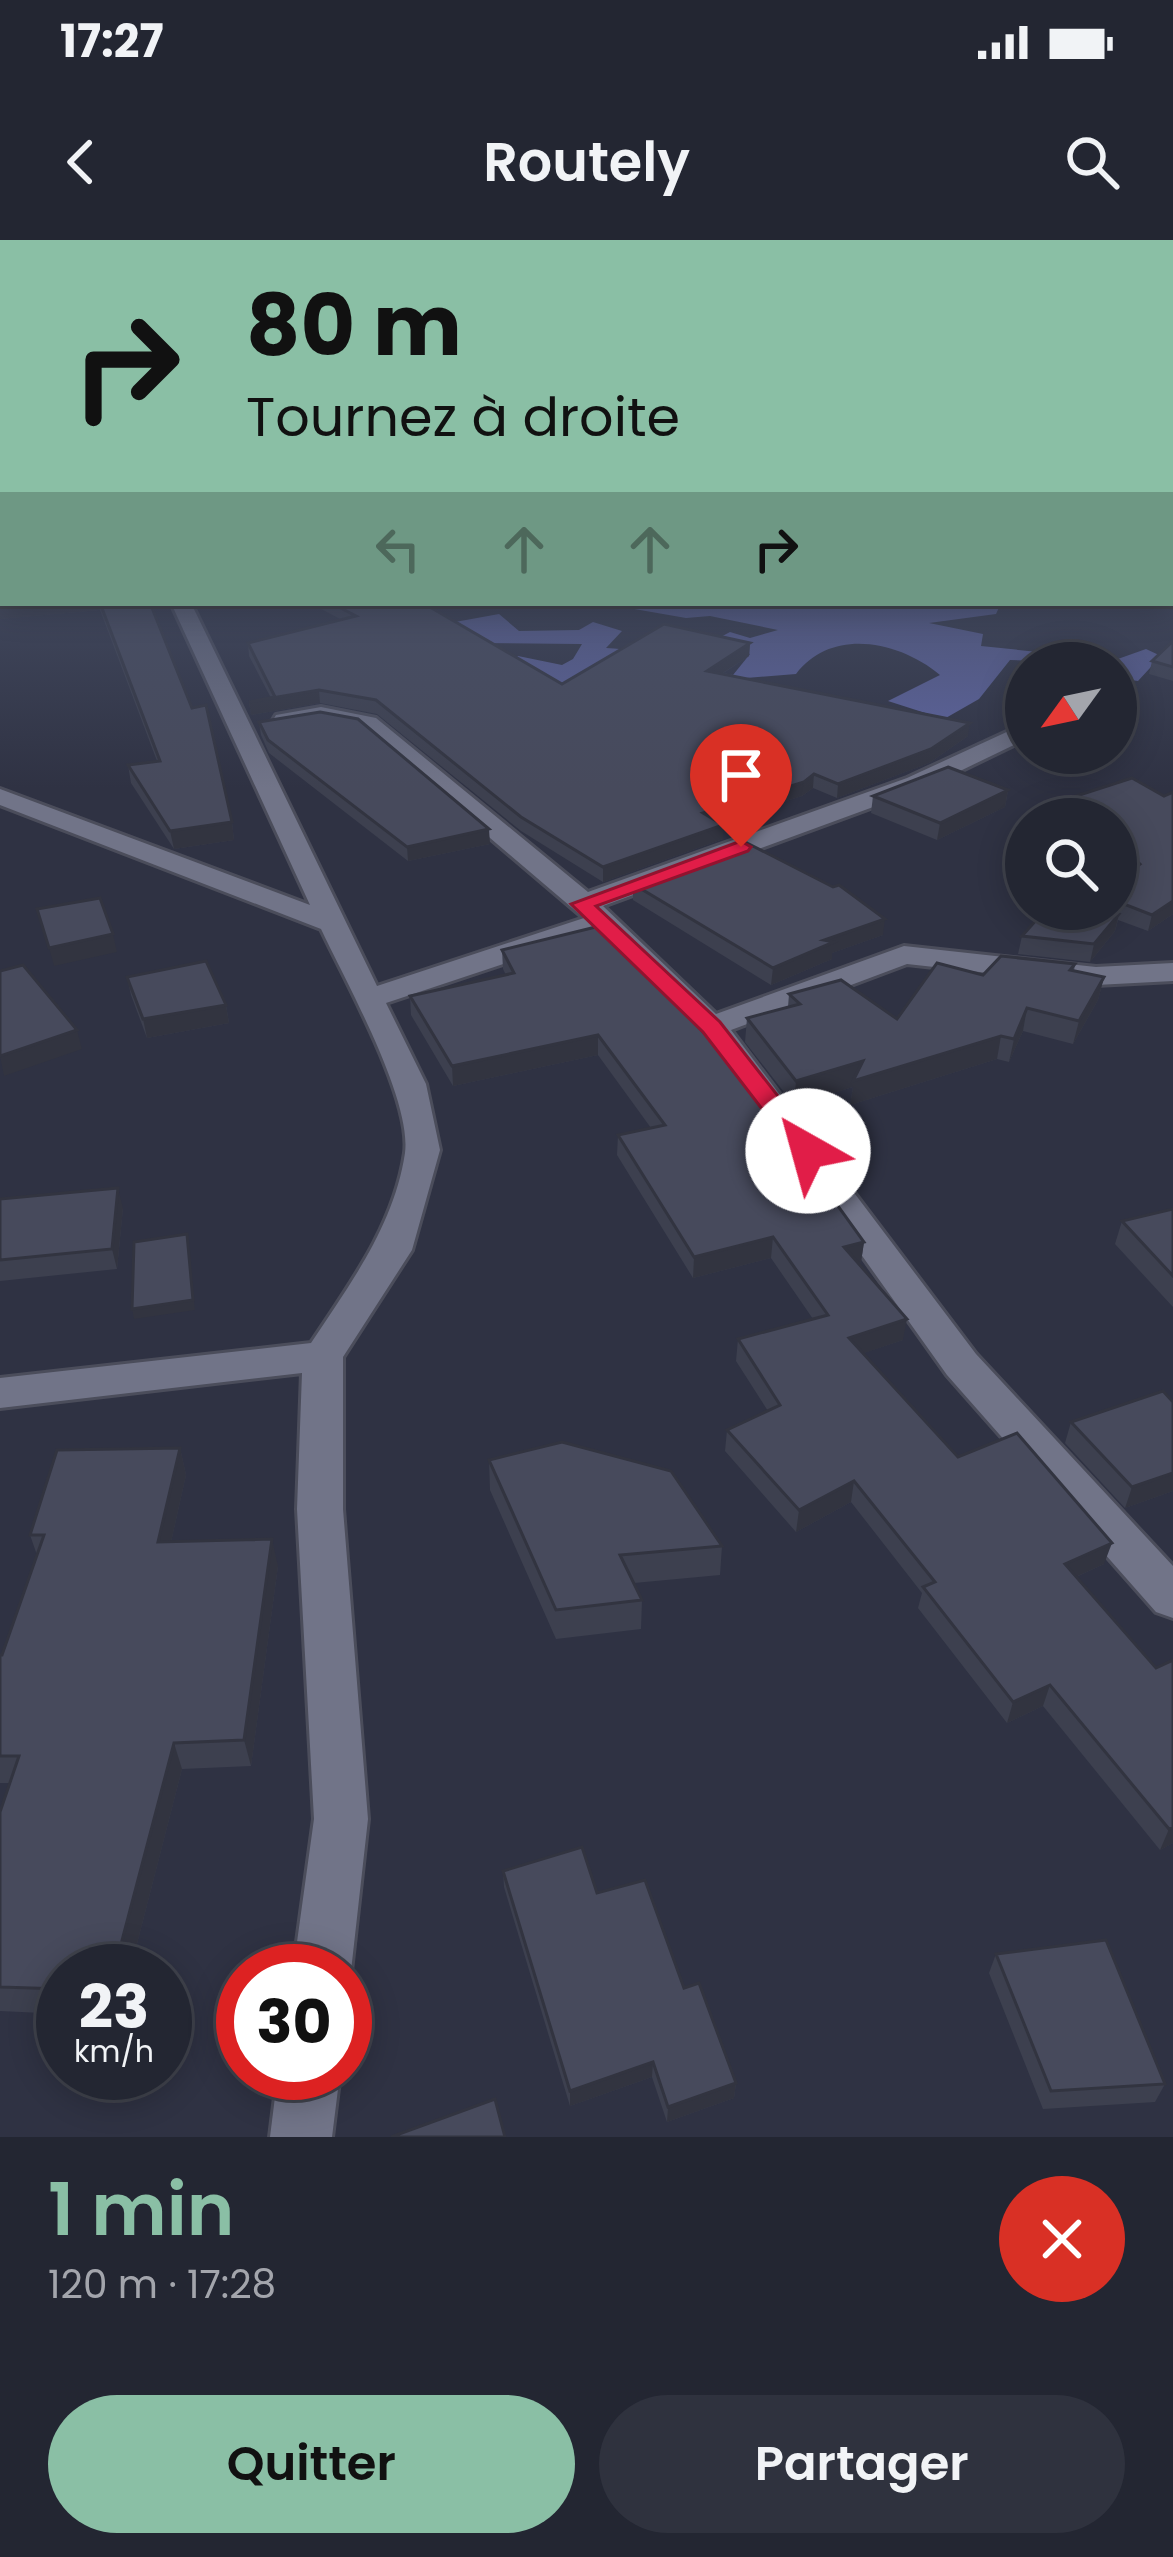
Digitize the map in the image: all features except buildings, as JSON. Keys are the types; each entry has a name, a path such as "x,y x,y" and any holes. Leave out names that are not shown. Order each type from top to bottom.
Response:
{"street":[{"path":"185,612 409,1084 423,1150 393,1250 323,1356 320,1509 341,1820 325,1944"},
{"path":"238,728 321,714 368,722 592,913 711,1027 832,1182 899,1284 1016,1427 1173,1598"},
{"path":"367,999 916,783 1005,740"},
{"path":"0,796 331,923"},
{"path":"711,1027 904,955 1096,976 1173,972"},
{"path":"0,1393 323,1356"},
{"path":"301,2137 306,2100"}],"shaded area":[{"path":"649,612 997,612 929,623 983,634 981,646 1005,649 1005,666 979,699 944,719 888,701 940,675 905,654 866,644 828,650 796,674 552,694 510,663 518,656 562,665 573,659 582,644 478,643 455,622 499,614 519,631 579,630 593,622 622,631 606,648 733,675 750,654 715,640 730,632 750,638 778,630 710,616 686,618"},
{"path":"1146,649 1161,656 1138,681 1137,652"}],"route":[{"path":"741,847 582,904 711,1027 808,1151"}]}
